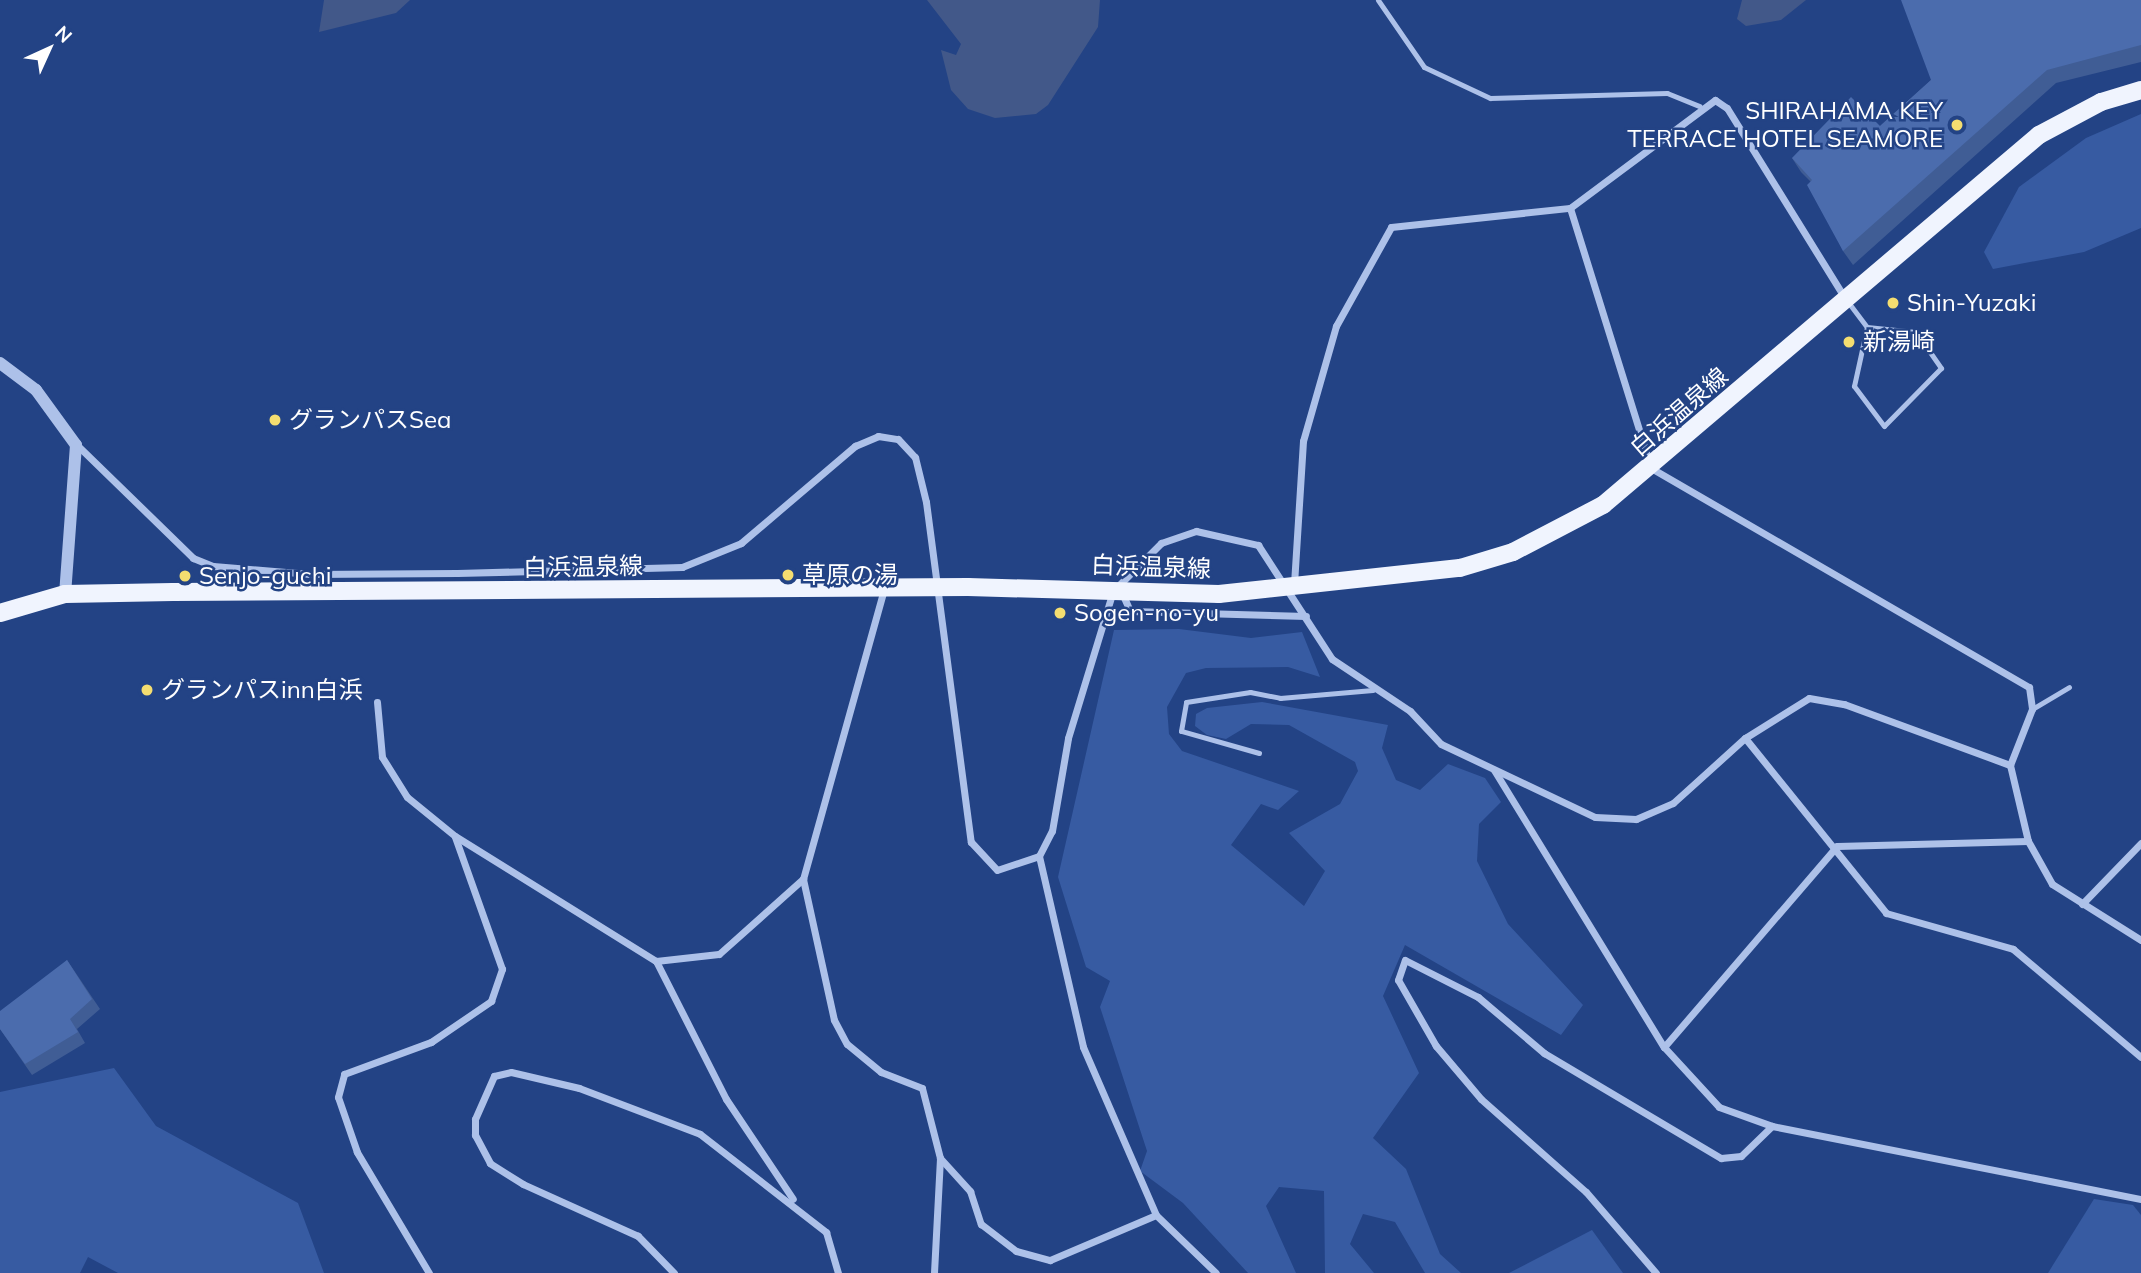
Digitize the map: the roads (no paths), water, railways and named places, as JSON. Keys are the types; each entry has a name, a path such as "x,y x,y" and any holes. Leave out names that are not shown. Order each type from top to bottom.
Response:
{"main road":[{"name":"白浜温泉線","path":"0,613 65,594 947,587 1219,594 1294,585 1377,582 1513,552 1583,518 1651,468 2039,135 2101,102 2141,90"}],"street":[{"path":"1294,585 1303,440 1336,327 1391,227 1570,208 1699,106 1715,100 1727,108 1846,300"},
{"path":"1570,208 1651,468 2029,687 2032,709 2010,765 2028,841 2052,884 2141,940"},
{"path":"0,363 36,390 76,445 193,558 213,566 443,573 682,567 741,543 855,446 878,436 898,439 915,457 926,502 971,842 998,870 1039,856"},
{"path":"65,594 76,445"},
{"path":"1216,1273 1156,1215 1083,1047 1039,856 1052,831 1068,738 1117,591 1161,543 1196,531 1238,537 1276,563 1332,659 1373,690 1410,711 1441,744 1494,770 1535,783 1595,817 1636,819 1673,803 1745,738 1809,698 1844,704 2010,765"},
{"path":"884,589 803,879 835,1020 847,1044 881,1072 922,1088 940,1158 934,1273"},
{"path":"1117,591 1130,611 1306,615"},
{"path":"377,702 383,757 391,777 455,836 656,961 726,1099 795,1202"},
{"path":"1745,738 1837,846 1886,913 2013,949 2141,1057"},
{"path":"1494,770 1664,1047 1718,1107 1772,1126 2141,1199"},
{"path":"429,1273 357,1152 338,1097 344,1073 431,1042 491,1001 502,970 455,836"},
{"path":"1664,1047 1837,846 2028,841"},
{"path":"2082,904 2141,843"},
{"path":"656,961 719,954 803,879"},
{"path":"1656,1273 1586,1192 1482,1099 1436,1046 1398,980 1405,960 1478,997 1544,1053 1721,1158 1741,1157 1772,1126"},
{"path":"674,1273 638,1236 523,1184 490,1163 475,1135 475,1119 494,1076 539,1077 646,1110 700,1134 795,1202 826,1232 838,1273"},
{"path":"940,1158 970,1191 981,1224 1016,1251 1050,1260 1156,1215"}],"lane":[{"path":"1378,0 1424,67 1490,98 1667,93 1699,106"},
{"path":"1846,300 1867,327 1916,332 1941,368 1884,426 1854,386 1867,327"},
{"path":"2032,709 2069,687"},
{"path":"1259,753 1181,731 1186,702 1250,692 1280,698 1373,690"}],"place":[{"name":"SHIRAHAMA KEY TERRACE HOTEL SEAMORE","path":"1957,125"},
{"name":"Shin-Yuzaki","path":"1893,303"},
{"name":"新湯崎","path":"1849,342"},
{"name":"グランパスSea","path":"275,420"},
{"name":"草原の湯","path":"788,575"},
{"name":"Senjo-guchi","path":"185,576"},
{"name":"Sogen-no-yu","path":"1060,613"},
{"name":"グランパスinn白浜","path":"147,690"}]}
